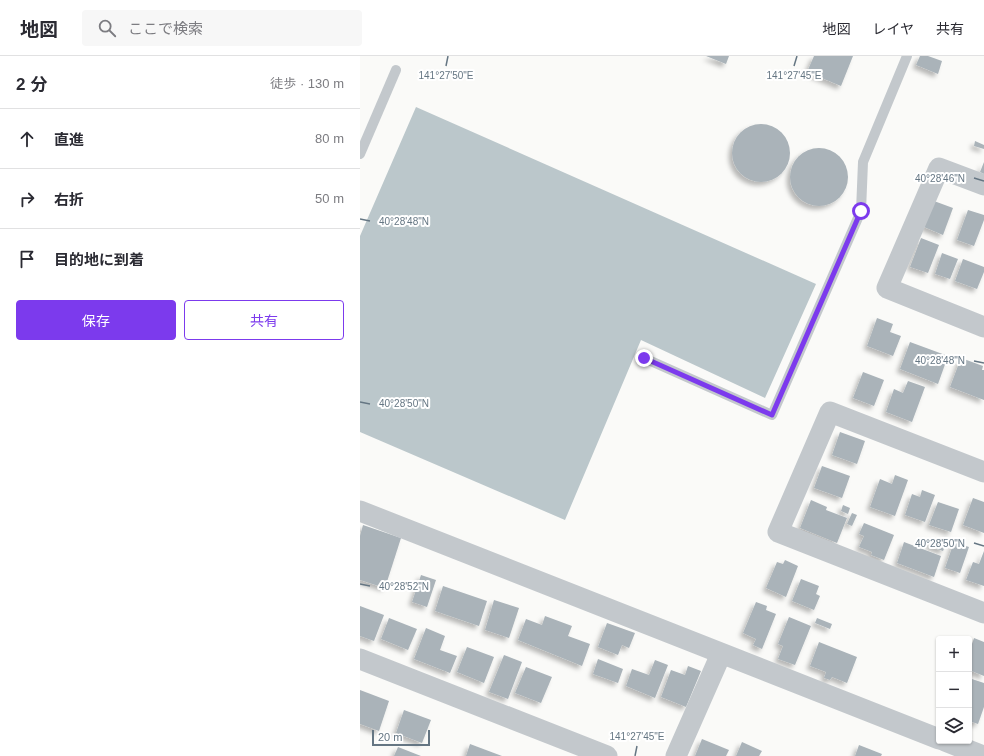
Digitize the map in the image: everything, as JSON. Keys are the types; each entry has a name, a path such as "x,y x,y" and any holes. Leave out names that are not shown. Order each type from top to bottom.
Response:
{"street":[{"path":"984,186 939,168 887,288 984,326"},
{"path":"984,472 830,412 778,532 984,613"},
{"path":"360,511 936,738"},
{"path":"676,756 721,654"},
{"path":"360,659 607,756"},
{"path":"953,744 983,756"}],"lane":[{"path":"644,358 772,415 861,211 863,162 907,56"},
{"path":"360,154 396,70"}],"shaded area":[{"path":"416,107 816,284 765,398 641,340 565,520 360,432 360,236"}],"building":[{"path":"706,56 729,56 726,64"},
{"path":"814,56 853,56 841,86 807,72"},
{"path":"920,56 928,56 942,61 938,74 916,65"},
{"path":"755,124 767,124 782,132 790,147 790,159 782,174 767,182 755,182 740,174 732,159 732,147 740,132"},
{"path":"975,141 984,145 984,149 974,146"},
{"path":"813,148 825,148 840,156 848,171 848,183 840,198 825,206 813,206 798,198 790,183 790,171 798,156"},
{"path":"984,162 984,174 980,172"},
{"path":"934,201 953,208 943,235 924,227"},
{"path":"968,210 984,215 984,220 974,246 957,240"},
{"path":"921,238 939,245 928,273 910,267"},
{"path":"942,253 958,259 950,279 935,274"},
{"path":"963,259 984,267 984,272 977,289 955,281"},
{"path":"877,318 893,324 890,332 901,336 893,356 867,346"},
{"path":"910,342 948,356 938,384 900,369"},
{"path":"961,358 983,366 984,400 950,387"},
{"path":"863,372 884,380 874,406 853,398"},
{"path":"908,381 925,387 912,422 886,412 894,389 903,393"},
{"path":"840,432 865,441 857,464 832,455"},
{"path":"822,466 850,476 842,498 814,488"},
{"path":"895,475 908,480 895,516 870,507 880,479 892,484"},
{"path":"922,490 935,495 925,522 905,515 912,494 920,497"},
{"path":"973,498 984,502 984,533 963,525"},
{"path":"811,500 827,507 826,510 847,518 837,543 800,528"},
{"path":"938,502 959,509 951,532 929,525"},
{"path":"843,505 850,508 848,514 841,511"},
{"path":"852,513 857,515 852,526 847,524"},
{"path":"864,523 894,535 884,560 871,555 872,552 859,547 864,536 859,534"},
{"path":"363,525 401,538 385,588 360,580 360,536"},
{"path":"931,539 946,544 943,551 929,546"},
{"path":"904,542 941,556 934,577 897,563"},
{"path":"954,542 969,547 960,573 945,568"},
{"path":"984,551 984,586 966,580 973,562 979,564"},
{"path":"785,560 798,566 786,597 766,588 777,562 783,564"},
{"path":"421,575 436,580 427,607 412,602"},
{"path":"801,579 819,586 816,594 820,596 814,610 792,601"},
{"path":"443,586 487,601 479,626 435,611"},
{"path":"494,600 519,608 509,638 485,630"},
{"path":"756,602 767,606 766,610 776,614 762,649 753,645 756,639 743,633"},
{"path":"360,606 384,615 374,641 360,636"},
{"path":"545,616 572,626 568,636 590,644 582,666 518,640 526,619 542,625"},
{"path":"789,617 811,626 795,665 778,659 783,646 778,644"},
{"path":"389,618 417,629 408,650 381,639"},
{"path":"817,618 832,624 830,629 815,623"},
{"path":"607,623 635,633 629,648 622,645 618,655 598,647"},
{"path":"426,628 445,636 440,650 457,656 450,673 414,659"},
{"path":"974,638 984,642 984,676 972,671 972,644"},
{"path":"819,642 857,657 847,683 832,677 830,680 824,678 826,672 810,666"},
{"path":"467,647 494,657 484,683 457,672"},
{"path":"504,655 522,662 508,699 489,692"},
{"path":"598,659 623,669 618,683 593,674"},
{"path":"655,660 668,665 655,698 626,686 632,669 649,675"},
{"path":"688,666 701,671 686,707 661,697 671,670 685,675"},
{"path":"526,667 552,677 541,703 515,693"},
{"path":"972,679 984,683 984,707 978,724 972,722"},
{"path":"360,690 389,701 379,731 360,724"},
{"path":"404,710 431,720 422,743 396,733"},
{"path":"702,739 729,750 726,756 695,756"},
{"path":"742,742 762,751 759,756 736,756"},
{"path":"470,744 502,756 466,756"},
{"path":"859,745 882,754 881,756 855,756"},
{"path":"398,747 421,756 394,756"}],"route":[{"path":"644,358 772,415 861,211"}]}
